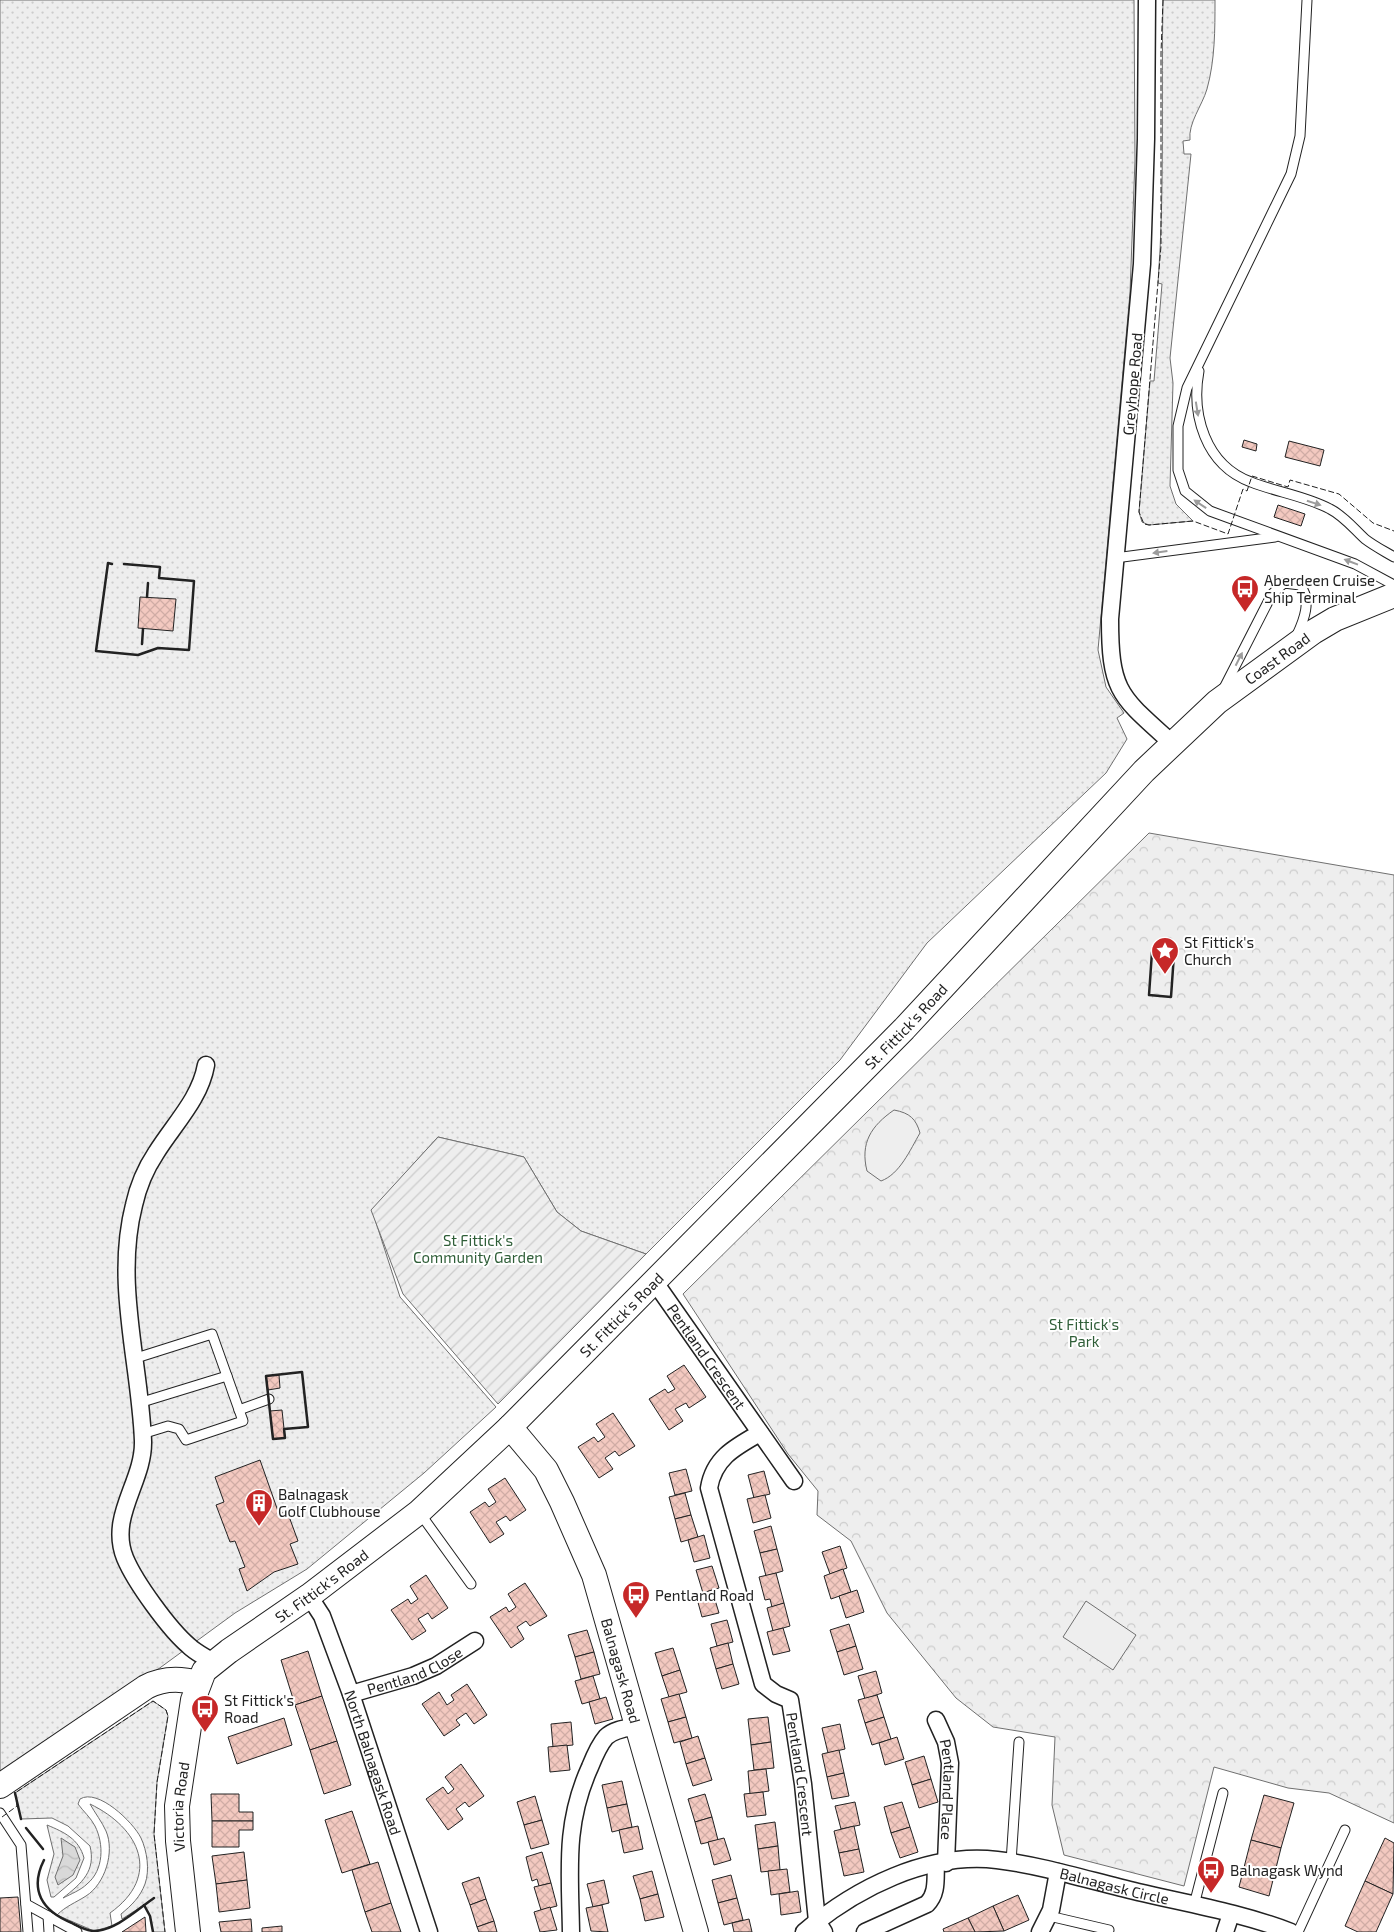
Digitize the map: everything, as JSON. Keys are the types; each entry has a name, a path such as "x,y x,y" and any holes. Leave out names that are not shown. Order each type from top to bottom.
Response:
{"street":[{"name":"Greyhope Road","path":"1147,0 1146,139 1142,264 1110,639 1111,665 1117,684 1126,700 1172,744"},
{"name":"Coast Road","path":"1172,744 1217,702 1292,647 1335,619 1394,595"},
{"name":"St. Fittick's Road","path":"198,1683 204,1671 214,1663 309,1596 419,1512 510,1428 904,1030 1138,778 1172,744"},
{"path":"206,1065 204,1079 196,1094 144,1174 134,1205 126,1263 133,1359 143,1443 138,1474 121,1516 120,1535 124,1557 143,1591 189,1646 214,1663"},
{"name":"Pentland Crescent","path":"654,1281 794,1481"},
{"name":"Balnagask Road","path":"510,1428 546,1470 594,1575 696,1932"},
{"name":"Pentland Crescent","path":"760,1433 737,1446 719,1460 711,1476 709,1488 763,1684 776,1694 790,1700 821,1927"},
{"name":"North Balnagask Road","path":"309,1596 322,1616 351,1694 429,1932"},
{"name":"Pentland Close","path":"351,1694 428,1669 475,1641"},
{"path":"0,1786 156,1682 185,1680 198,1683"},
{"name":"Victoria Road","path":"188,1932 178,1841 177,1806 186,1742 198,1683"},
{"name":"Pentland Place","path":"936,1720 946,1742 950,1757 941,1863"},
{"path":"571,1932 569,1839 577,1800 597,1752 607,1736 618,1730 638,1726"},
{"name":"Balnagask Circle","path":"804,1932 821,1927 884,1880 941,1863 996,1860 1058,1872 1231,1914 1291,1932"},
{"path":"864,1932 927,1904 933,1898 941,1863"},
{"path":"1040,1932 1049,1916 1058,1872"},
{"path":"1225,1932 1231,1914"}],"lane":[{"path":"1307,0 1300,136 1294,165 1188,388 1179,418 1177,462 1181,485 1189,496 1210,511 1355,564 1394,585"},
{"path":"1201,361 1195,395 1196,409 1205,437 1222,463 1235,474 1250,482 1330,509 1367,541 1394,557"},
{"path":"1116,558 1278,536"},
{"path":"1382,550 1394,552"},
{"path":"1217,702 1272,594 1280,585 1289,582 1300,585 1306,595 1302,623 1292,647"},
{"path":"133,1359 212,1334 243,1421 186,1440 179,1429 168,1426 142,1434"},
{"path":"138,1403 227,1376"},
{"path":"239,1410 269,1399"},
{"path":"419,1512 471,1584"},
{"path":"1011,1862 1019,1742"},
{"path":"1194,1905 1223,1793"},
{"path":"0,1813 21,1845 28,1932"},
{"path":"1298,1932 1345,1830"},
{"path":"26,1904 77,1932"},
{"path":"48,1916 49,1932"},
{"path":"1049,1916 1108,1930"}],"green space":[{"path":"0,0 1134,0 1135,160 1130,293 1098,650 1106,687 1124,713 1117,718 1127,739 1106,773 927,943 840,1060 646,1254 581,1231 557,1212 524,1157 438,1137 372,1210 400,1297 496,1407 424,1473 307,1569 235,1613 146,1678 0,1774"},
{"path":"1163,0 1215,0 1215,34 1212,67 1207,89 1191,127 1190,140 1183,141 1184,154 1191,154 1170,358 1173,383 1170,486 1176,504 1193,521 1149,525 1142,522 1139,512 1150,381 1154,381 1162,284 1158,283 1162,177"},
{"name":"St Fittick's Park","path":"1149,833 1394,875 1394,1823 1329,1793 1288,1788 1214,1767 1184,1886 1064,1855 1052,1805 1055,1737 993,1727 956,1698 887,1613 851,1541 817,1515 818,1491 788,1454 683,1294"},
{"path":"894,1110 911,1117 920,1133 899,1167 888,1178 881,1181 867,1171 865,1161 866,1144 879,1122"},
{"name":"St Fittick's Community Garden","path":"438,1137 524,1157 557,1212 581,1231 646,1254 498,1404 403,1294 371,1210"},
{"path":"1086,1601 1136,1635 1113,1670 1063,1637"},
{"path":"153,1701 166,1710 168,1716 157,1782 154,1834 165,1932 153,1932 150,1916 144,1905 122,1919 121,1914 143,1889 147,1879 148,1867 141,1838 123,1816 105,1802 96,1798 87,1797 80,1799 78,1804 91,1820 98,1833 101,1857 97,1872 93,1878 82,1888 63,1898 86,1876 91,1863 90,1846 68,1826 52,1818 21,1819 15,1793"},
{"path":"90,1804 122,1826 132,1839 138,1854 140,1869 136,1884 126,1899 110,1913 112,1926 94,1931 57,1915 93,1891 103,1876 109,1858 109,1839"},
{"path":"47,1825 75,1841 82,1851 84,1858 76,1878 54,1897 51,1897 47,1880 54,1854"}],"water":[{"path":"61,1838 75,1847 80,1860 73,1875 58,1885 55,1877 63,1856"}],"building":[{"path":"1244,440 1257,444 1256,451 1242,447"},
{"path":"1289,441 1324,450 1320,466 1285,457"},
{"path":"1278,505 1305,514 1301,526 1274,517"},
{"path":"140,597 176,599 173,631 138,628"},
{"path":"684,1365 706,1397 689,1408 686,1403 675,1409 683,1421 669,1430 649,1399 665,1389 668,1393 675,1389 667,1376"},
{"path":"279,1375 280,1388 268,1390 266,1376"},
{"path":"282,1410 285,1438 273,1439 270,1411"},
{"path":"613,1413 635,1446 619,1456 615,1451 605,1458 613,1469 599,1478 578,1447 594,1437 598,1442 605,1437 596,1424"},
{"name":"Balnagask Golf Clubhouse","path":"260,1460 279,1514 287,1511 298,1541 290,1544 298,1564 274,1572 247,1591 239,1569 245,1567 235,1541 230,1542 216,1505 224,1502 215,1477"},
{"path":"686,1469 692,1491 675,1495 669,1473"},
{"path":"764,1471 770,1494 754,1498 748,1475"},
{"path":"505,1478 526,1510 510,1521 506,1516 496,1522 504,1534 490,1543 470,1512 485,1502 489,1507 496,1502 488,1489"},
{"path":"685,1493 691,1515 675,1519 669,1497"},
{"path":"765,1495 771,1518 753,1523 747,1499"},
{"path":"691,1515 698,1537 681,1542 675,1519"},
{"path":"771,1526 777,1549 760,1553 754,1531"},
{"path":"704,1535 710,1558 694,1562 688,1540"},
{"path":"840,1546 847,1568 830,1574 822,1552"},
{"path":"777,1549 783,1571 766,1576 760,1553"},
{"path":"712,1566 719,1588 703,1593 696,1570"},
{"path":"843,1569 851,1592 831,1599 824,1576"},
{"path":"776,1573 784,1603 772,1607 770,1599 765,1600 759,1577"},
{"path":"426,1575 448,1608 432,1619 428,1613 418,1619 426,1631 412,1640 391,1610 408,1599 411,1604 418,1599 410,1586"},
{"path":"525,1583 547,1616 530,1626 526,1621 517,1627 524,1639 511,1648 490,1617 506,1607 509,1612 516,1607 508,1594"},
{"path":"712,1590 719,1613 702,1617 696,1595"},
{"path":"857,1590 864,1612 846,1618 839,1596"},
{"path":"784,1603 790,1626 773,1631 767,1608"},
{"path":"727,1620 733,1642 717,1646 711,1624"},
{"path":"849,1624 856,1646 837,1652 830,1630"},
{"path":"783,1628 790,1651 773,1655 767,1632"},
{"path":"587,1630 594,1652 575,1657 568,1635"},
{"path":"728,1643 733,1664 716,1669 710,1648"},
{"path":"856,1646 863,1669 844,1675 837,1652"},
{"path":"673,1648 680,1670 662,1676 655,1653"},
{"path":"308,1651 322,1696 295,1705 281,1660"},
{"path":"594,1652 600,1674 581,1679 575,1657"},
{"path":"733,1664 739,1684 722,1689 716,1669"},
{"path":"680,1670 687,1692 669,1697 662,1676"},
{"path":"876,1671 882,1693 865,1699 858,1676"},
{"path":"593,1676 600,1699 582,1704 575,1681"},
{"path":"467,1684 487,1715 474,1724 466,1713 456,1720 460,1725 444,1736 422,1704 439,1692 447,1705 454,1700 451,1695"},
{"path":"679,1694 686,1717 668,1722 661,1699"},
{"path":"877,1695 884,1717 865,1723 858,1700"},
{"path":"322,1696 337,1741 310,1750 295,1705"},
{"path":"606,1697 613,1719 595,1724 589,1702"},
{"path":"686,1717 692,1738 674,1743 668,1722"},
{"path":"768,1717 771,1742 751,1745 748,1719"},
{"path":"884,1717 891,1739 872,1745 865,1723"},
{"path":"284,1718 292,1745 237,1764 228,1737"},
{"path":"571,1722 573,1745 553,1747 551,1724"},
{"path":"840,1724 845,1749 828,1753 822,1728"},
{"path":"698,1736 705,1758 686,1764 680,1742"},
{"path":"897,1737 904,1759 885,1765 879,1743"},
{"path":"337,1741 351,1785 324,1794 310,1750"},
{"path":"771,1742 774,1768 754,1770 751,1745"},
{"path":"567,1745 570,1770 550,1772 548,1747"},
{"path":"839,1750 844,1773 827,1777 822,1754"},
{"path":"924,1756 931,1779 912,1785 905,1762"},
{"path":"705,1758 712,1780 693,1786 686,1764"},
{"path":"461,1764 484,1796 469,1807 465,1802 456,1809 463,1819 448,1830 426,1799 443,1787 448,1794 454,1789 445,1777"},
{"path":"766,1769 769,1791 750,1794 748,1771"},
{"path":"844,1773 849,1796 832,1799 827,1777"},
{"path":"931,1779 938,1802 919,1808 912,1785"},
{"path":"622,1781 627,1804 607,1808 602,1785"},
{"path":"763,1792 766,1815 747,1817 744,1794"},
{"path":"211,1794 239,1794 239,1812 253,1812 253,1821 212,1821"},
{"path":"705,1794 712,1817 695,1822 688,1799"},
{"path":"1264,1795 1294,1803 1281,1848 1251,1840"},
{"path":"535,1796 542,1820 524,1825 517,1802"},
{"path":"855,1802 860,1825 841,1829 835,1806"},
{"path":"902,1802 910,1827 891,1833 884,1807"},
{"path":"627,1804 632,1827 612,1832 607,1808"},
{"path":"352,1811 370,1864 342,1873 325,1820"},
{"path":"712,1817 718,1840 701,1844 695,1822"},
{"path":"542,1820 549,1844 531,1849 524,1825"},
{"path":"212,1821 253,1821 253,1830 239,1830 239,1847 212,1847"},
{"path":"775,1822 778,1846 758,1849 755,1825"},
{"path":"638,1826 643,1849 624,1853 619,1830"},
{"path":"854,1826 859,1849 839,1853 834,1831"},
{"path":"910,1827 918,1852 900,1858 891,1833"},
{"path":"724,1838 731,1860 714,1865 708,1842"},
{"path":"1385,1838 1394,1843 1393,1894 1365,1881"},
{"path":"1251,1840 1281,1848 1269,1896 1239,1887"},
{"path":"778,1846 780,1870 761,1872 758,1849"},
{"path":"859,1849 864,1872 844,1876 839,1853"},
{"path":"244,1852 247,1880 216,1884 212,1856"},
{"path":"542,1852 551,1883 539,1886 537,1879 532,1881 526,1857"},
{"path":"378,1862 391,1903 365,1912 352,1870"},
{"path":"787,1869 790,1892 771,1895 768,1871"},
{"path":"652,1871 658,1894 640,1899 633,1876"},
{"path":"731,1875 737,1898 718,1903 712,1880"},
{"path":"479,1877 486,1899 470,1905 462,1883"},
{"path":"247,1880 250,1908 219,1912 216,1884"},
{"path":"604,1880 609,1903 593,1907 587,1884"},
{"path":"1365,1881 1393,1894 1376,1932 1358,1932 1345,1926"},
{"path":"551,1883 557,1906 541,1910 534,1887"},
{"path":"798,1891 801,1912 781,1915 779,1894"},
{"path":"658,1894 664,1917 645,1921 640,1899"},
{"path":"1018,1895 1029,1920 1004,1931 993,1906"},
{"path":"18,1897 21,1932 0,1932 0,1898"},
{"path":"737,1898 743,1920 724,1925 718,1903"},
{"path":"486,1899 494,1921 477,1927 470,1905"},
{"path":"391,1903 401,1932 372,1932 365,1912"},
{"path":"602,1905 608,1932 591,1931 586,1908"},
{"path":"993,1906 1004,1931 975,1932 968,1918"},
{"path":"550,1907 557,1930 540,1932 534,1912"},
{"path":"145,1917 146,1932 122,1932"},
{"path":"968,1918 975,1932 944,1932 943,1929"},
{"path":"251,1919 252,1932 221,1932 219,1922"},
{"path":"749,1919 752,1932 734,1932 732,1923"},
{"path":"494,1921 497,1932 479,1932 477,1927"},
{"path":"282,1926 282,1932 262,1932 262,1928"}],"fence":[{"path":"1163,0 1161,53 1161,246 1139,512 1144,524 1193,521 1228,534 1243,489 1247,491 1252,476 1288,487 1290,480 1339,494 1373,523 1394,531"},
{"path":"2,1817 17,1806 15,1793 153,1701 166,1710 168,1716 157,1782 154,1834 165,1932"}],"wall":[{"path":"112,564 108,563 96,651 138,655 158,648 189,650 194,581 159,578 160,567 124,564"},
{"path":"147,597 148,583"},
{"path":"142,644 143,629"},
{"path":"1152,952 1149,995 1171,997 1174,954 1166,953"},
{"path":"302,1372 308,1427 284,1429 285,1438 273,1439 266,1376 302,1372"},
{"path":"15,1793 21,1819"},
{"path":"26,1828 43,1849"},
{"path":"44,1860 38,1881 38,1890 41,1898 53,1912 86,1929 94,1931 110,1927 126,1919 154,1898"},
{"path":"144,1905 150,1916 153,1932"}],"place":[{"name":"Aberdeen Cruise Ship Terminal","path":"1245,613"},
{"name":"St Fittick's Church","path":"1165,975"},
{"name":"Balnagask Golf Clubhouse","path":"259,1527"},
{"name":"Pentland Road","path":"636,1619"},
{"name":"St Fittick's Road","path":"205,1733"},
{"name":"Balnagask Wynd","path":"1211,1894"}]}
